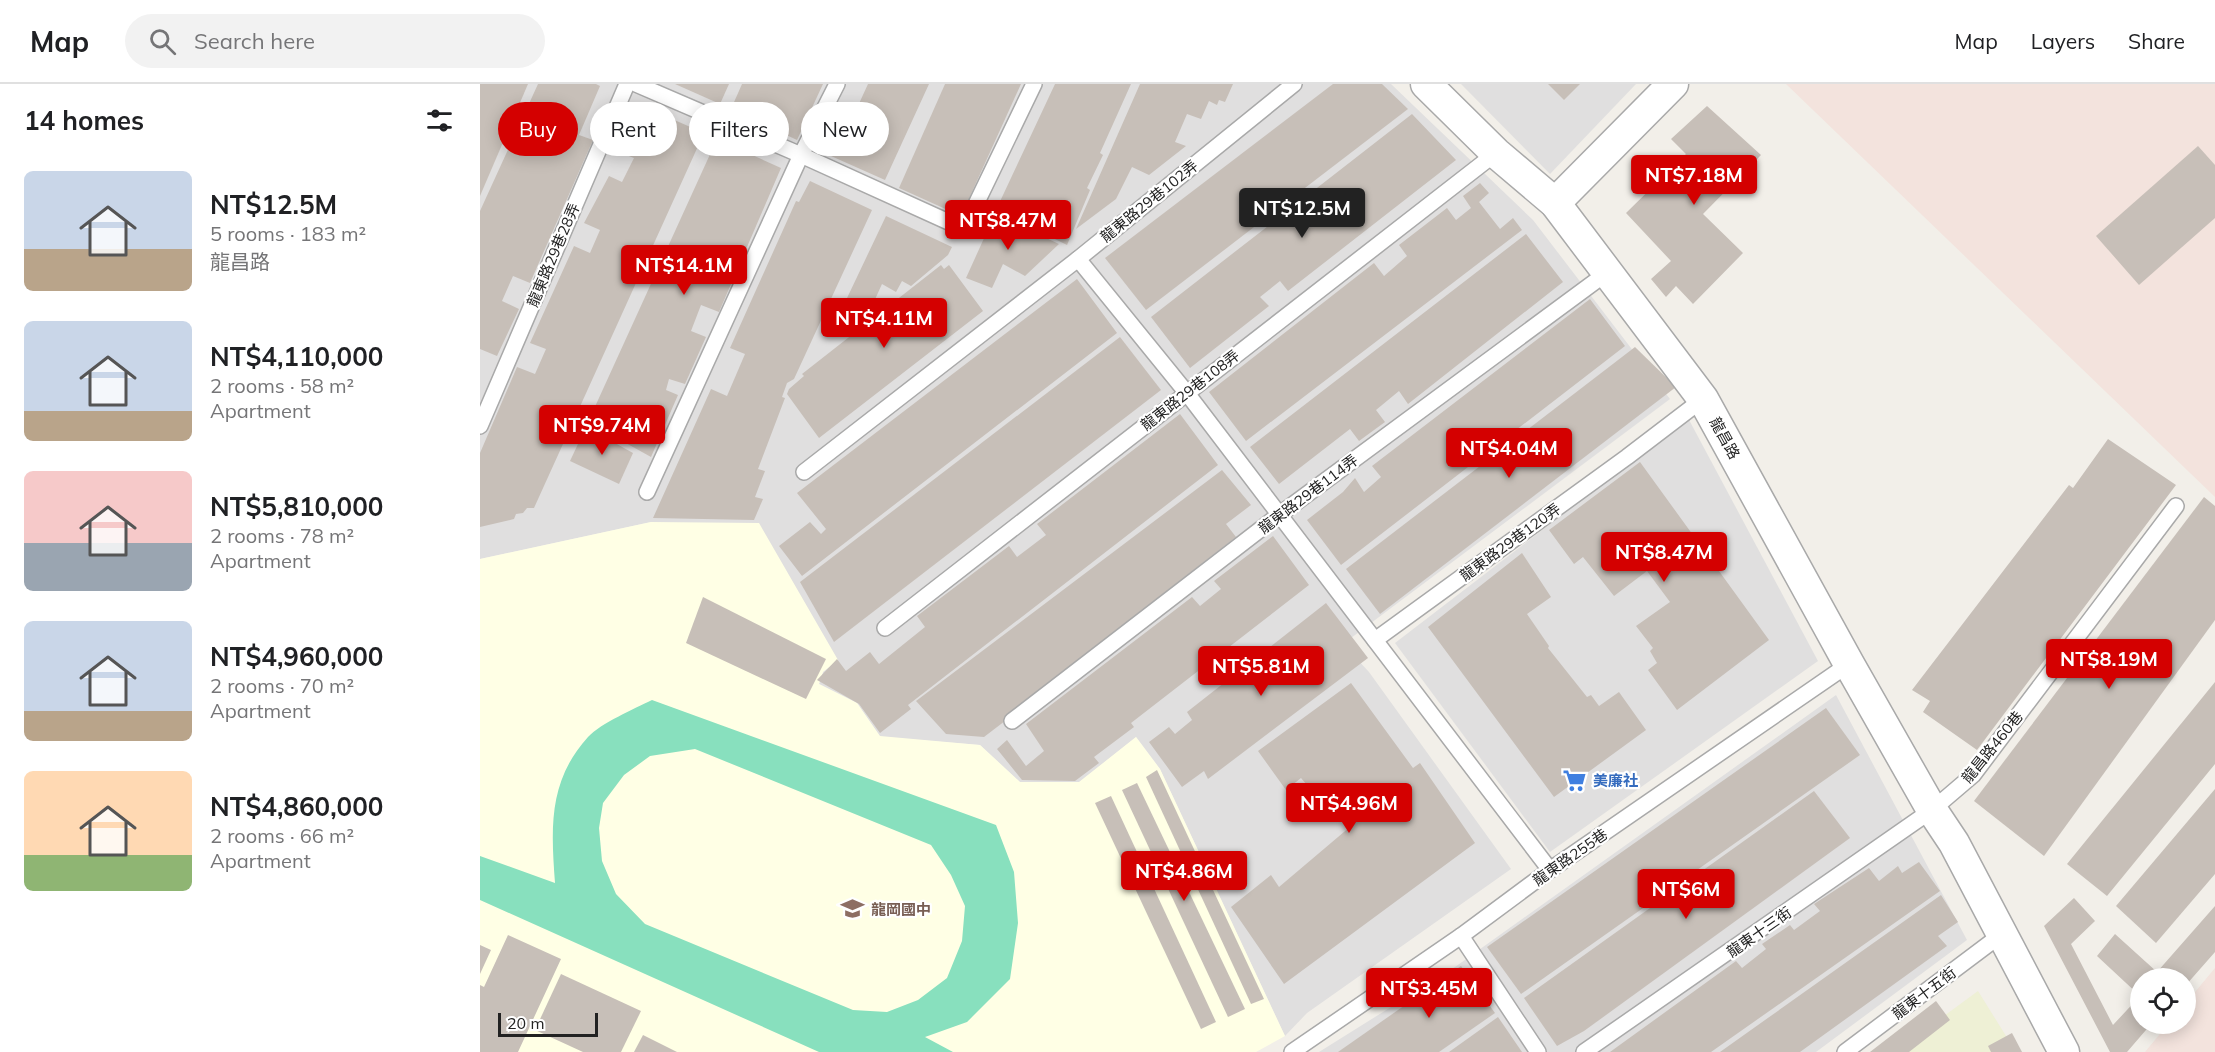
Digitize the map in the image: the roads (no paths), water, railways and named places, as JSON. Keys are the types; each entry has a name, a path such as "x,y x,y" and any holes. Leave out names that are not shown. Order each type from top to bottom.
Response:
{"street":[{"name":"龍昌路","path":"1426,84 1496,153 1555,203 1703,399 1932,810 1954,843 2064,1052"},
{"path":"1555,203 1673,84"}],"lane":[{"name":"龍東路29巷28弄","path":"480,426 627,84"},
{"path":"636,84 801,155 647,492"},
{"path":"828,102 837,84"},
{"path":"803,156 964,229 1034,84"},
{"name":"龍東路29巷102弄","path":"804,472 1078,259 1294,84"},
{"name":"龍東路29巷108弄","path":"885,628 1496,153"},
{"path":"1078,259 1186,392 1550,870"},
{"name":"龍東路29巷114弄","path":"1012,721 1279,515 1608,272"},
{"name":"龍東路29巷120弄","path":"1375,640 1703,399"},
{"name":"龍昌路460巷","path":"1932,810 1973,775 2176,506"},
{"name":"龍東路255巷","path":"1292,1052 1461,936 1550,870 1850,664"},
{"name":"龍東十三街","path":"1584,1052 1932,810"},
{"name":"龍東十五街","path":"1845,1052 2002,934"},
{"path":"1461,936 1538,1052"}],"place":[{"name":"美廉社","path":"1575,780"},
{"name":"龍岡國中","path":"853,909"}]}
